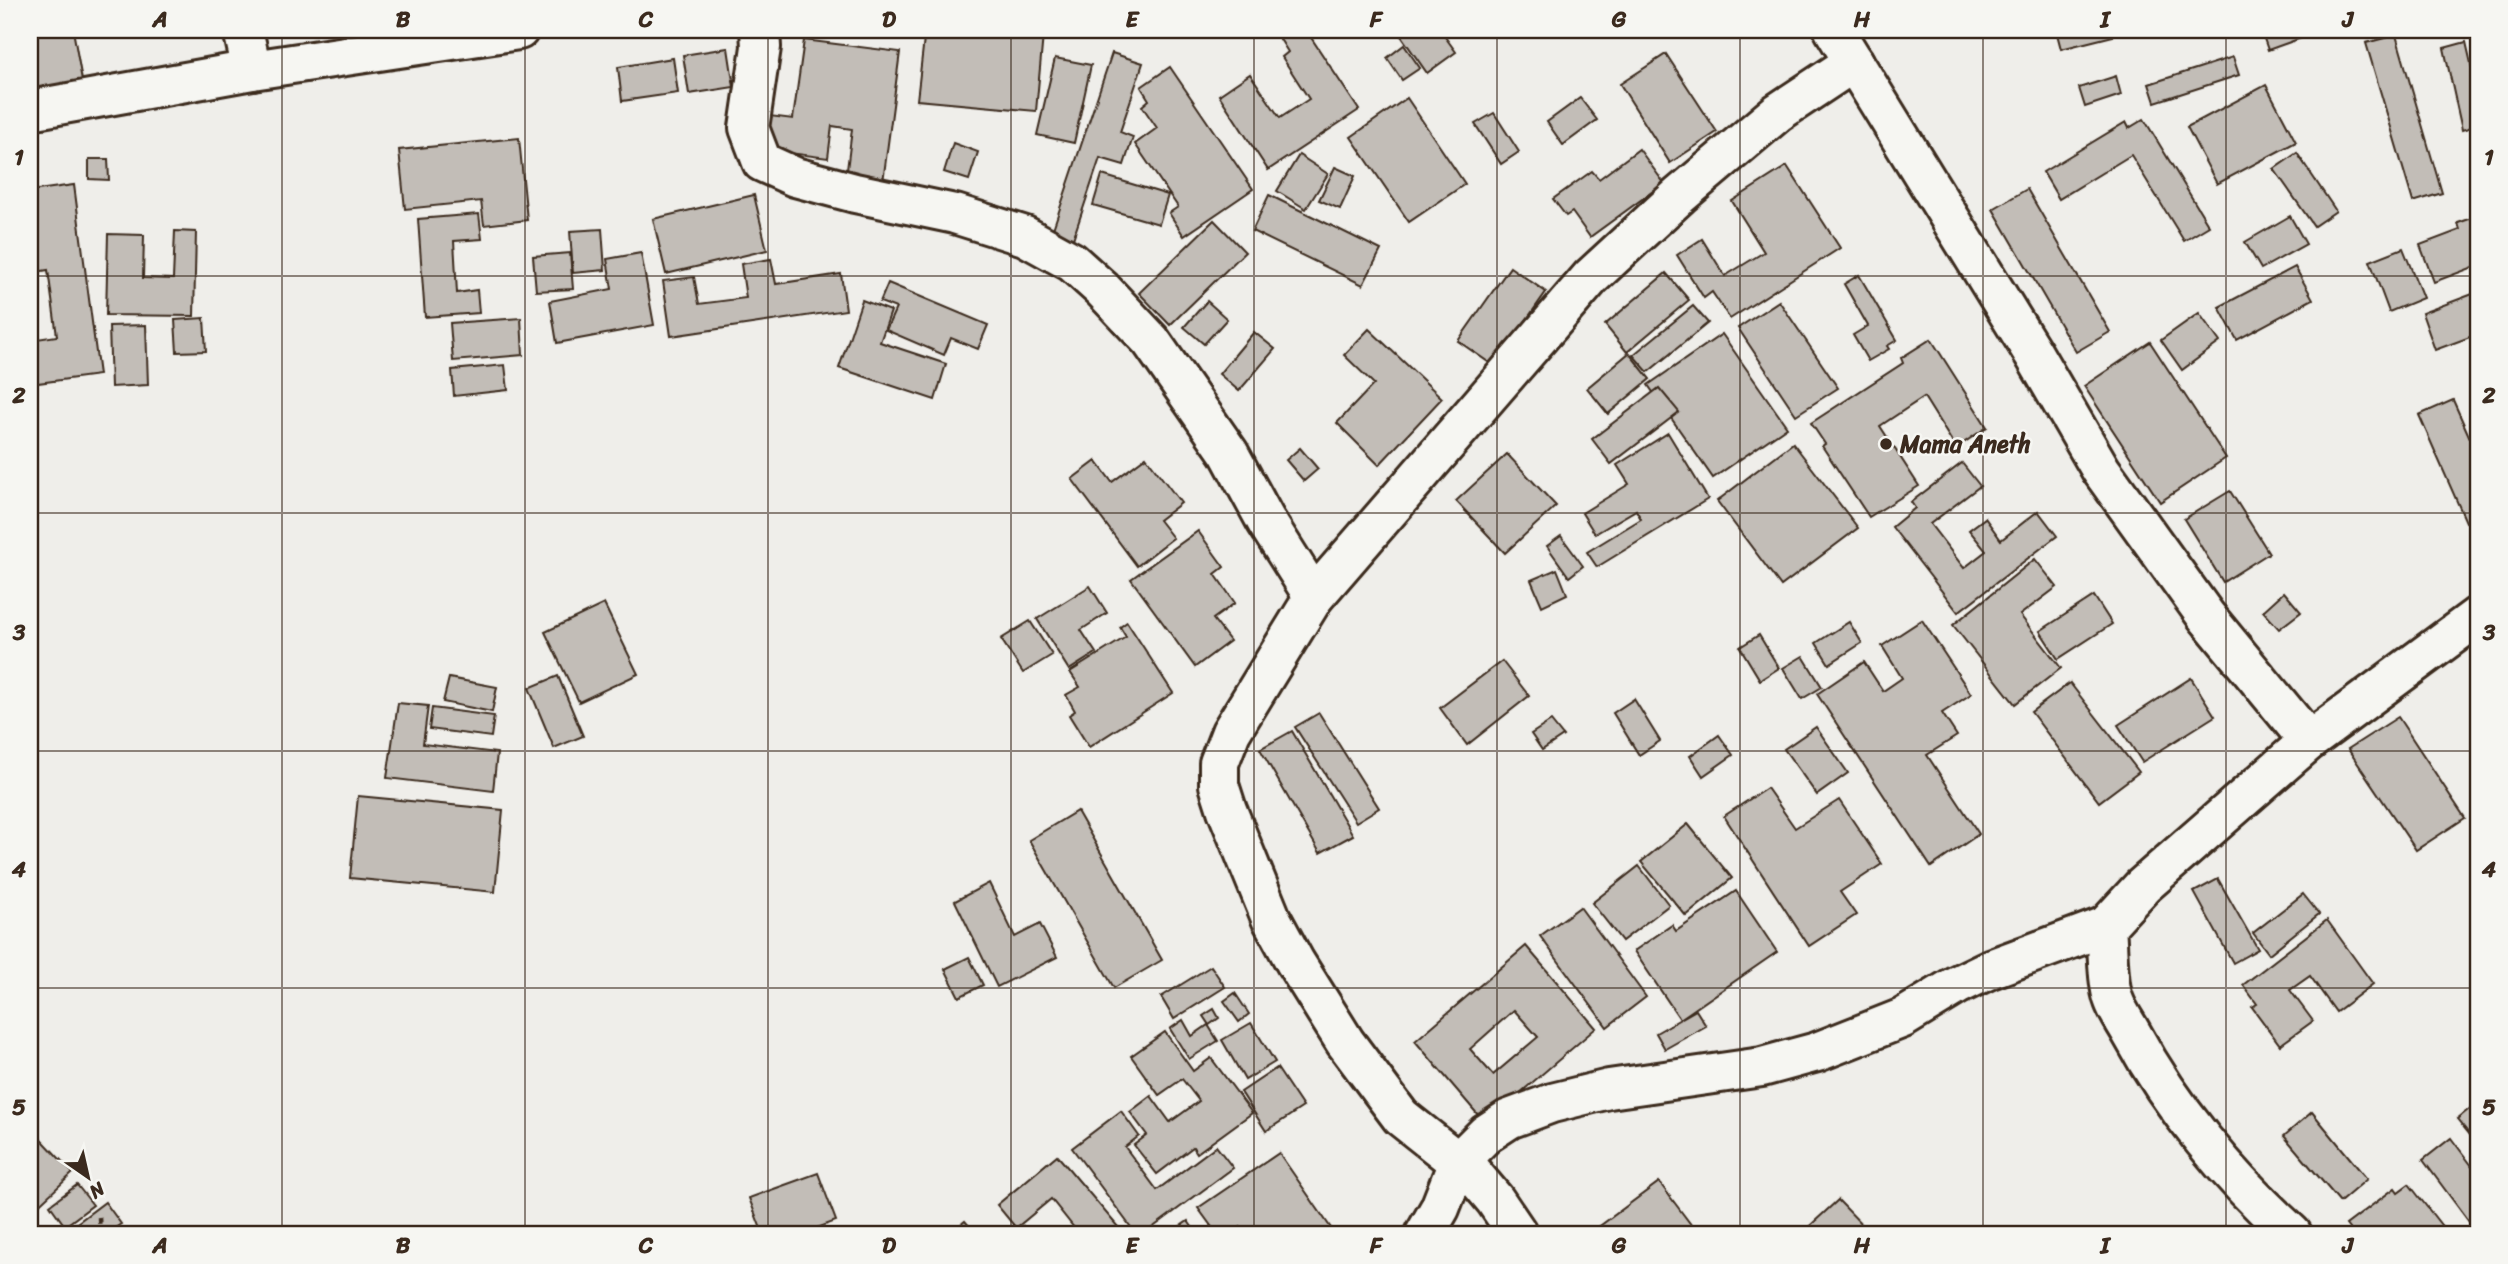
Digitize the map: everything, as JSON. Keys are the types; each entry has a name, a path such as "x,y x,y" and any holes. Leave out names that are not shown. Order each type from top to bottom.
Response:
{"street":[{"path":"243,30 252,70"},
{"path":"30,110 252,70 519,30"},
{"path":"760,30 761,47 749,128 762,162 795,177 855,193 956,214 1025,236 1072,262 1102,289 1151,341 1230,453 1266,521 1314,597"},
{"path":"1834,30 2101,470 2206,615 2309,741"},
{"path":"1518,1234 1483,1185 1401,1117 1345,1042 1271,918 1227,810 1220,785 1219,763 1231,733 1314,597 1591,277 1680,195 1777,113 1854,62"},
{"path":"1425,1234 1440,1208 1458,1162 1478,1141 1509,1119 1552,1103 1609,1089 1762,1067 1817,1052 1903,1018 1957,985 1990,970 2106,926 2143,886 2309,741 2478,616"},
{"path":"2106,926 2113,1000 2142,1054 2179,1109 2213,1151 2292,1234"}],"path":[{"path":"99,1217 100,1234"}],"building":[{"path":"30,30 73,30 83,86 35,94 30,66"},
{"path":"925,30 986,30 1043,35 1036,111 917,100"},
{"path":"1306,30 1359,110 1268,170 1219,95 1250,74 1280,118 1309,99 1282,57 1288,52 1275,31"},
{"path":"1397,30 1440,30 1456,52 1427,73"},
{"path":"2056,30 2112,30 2113,36 2061,49"},
{"path":"2261,30 2318,30 2318,32 2268,50"},
{"path":"2396,35 2442,193 2413,202 2366,43"},
{"path":"804,40 900,52 883,182 846,178 852,129 832,126 828,158 766,150 770,116 793,119"},
{"path":"2466,42 2478,94 2478,125 2462,130 2444,48"},
{"path":"1404,45 1420,68 1402,80 1387,58"},
{"path":"728,48 734,87 689,94 683,55"},
{"path":"1112,53 1143,63 1120,132 1133,137 1124,165 1100,158 1072,242 1051,235"},
{"path":"1666,54 1717,132 1670,163 1620,84"},
{"path":"2233,57 2239,75 2155,102 2149,84"},
{"path":"673,58 678,93 622,101 618,67"},
{"path":"1055,58 1091,65 1074,143 1037,135"},
{"path":"1170,67 1253,189 1184,236 1169,213 1178,207 1135,144 1157,128 1142,106 1149,100 1141,87"},
{"path":"2116,76 2121,95 2085,107 2079,88"},
{"path":"2266,85 2296,142 2217,184 2187,127"},
{"path":"1407,98 1465,184 1409,222 1351,137"},
{"path":"1580,98 1597,120 1563,145 1547,122"},
{"path":"1494,113 1519,152 1501,164 1475,124"},
{"path":"2144,119 2209,226 2184,241 2131,155 2059,199 2043,172 2126,122 2129,128"},
{"path":"519,138 527,220 484,225 481,201 405,209 399,150"},
{"path":"953,143 978,152 969,180 944,172"},
{"path":"1639,149 1664,183 1590,237 1572,212 1566,216 1553,199 1592,171 1599,179"},
{"path":"2297,153 2336,211 2314,226 2274,169"},
{"path":"1299,155 1328,174 1306,209 1277,191"},
{"path":"89,159 108,159 109,180 89,179"},
{"path":"1787,166 1840,248 1730,319 1712,292 1704,298 1677,255 1702,239 1725,276 1764,252 1732,201"},
{"path":"1335,167 1355,176 1340,209 1319,200"},
{"path":"1102,175 1168,195 1159,224 1093,205"},
{"path":"74,185 99,375 30,384 30,340 57,336 48,270 30,273 30,191"},
{"path":"2027,189 2110,332 2076,352 1993,209"},
{"path":"754,195 767,250 666,274 653,219"},
{"path":"1269,195 1381,250 1363,285 1252,231"},
{"path":"479,214 482,239 454,241 457,293 477,290 479,313 425,317 418,219"},
{"path":"2290,216 2306,244 2261,269 2245,242"},
{"path":"2478,216 2478,272 2476,266 2434,282 2420,245 2460,230 2458,223"},
{"path":"1214,220 1245,252 1170,325 1139,293"},
{"path":"602,229 605,270 573,273 570,231"},
{"path":"175,231 196,232 194,316 106,315 108,234 144,235 143,278 173,279"},
{"path":"2403,248 2423,298 2389,312 2370,261"},
{"path":"570,253 573,289 536,291 533,256"},
{"path":"641,253 654,325 557,343 550,301 612,289 607,259"},
{"path":"771,259 776,284 841,274 846,310 671,336 663,281 694,277 699,304 746,298 741,264"},
{"path":"1510,267 1546,292 1494,366 1458,341"},
{"path":"2295,267 2313,299 2237,340 2219,307"},
{"path":"1666,273 1689,300 1627,352 1605,325"},
{"path":"1859,275 1897,340 1887,346 1889,349 1868,361 1853,335 1868,326 1844,284"},
{"path":"888,283 988,325 978,349 951,338 944,355 886,330 896,308 880,302"},
{"path":"2478,292 2478,334 2435,350 2422,313"},
{"path":"862,300 891,311 880,342 946,364 935,400 839,368"},
{"path":"1207,301 1227,319 1204,344 1184,327"},
{"path":"1779,301 1838,388 1796,415 1738,328"},
{"path":"1693,306 1708,323 1648,372 1633,355"},
{"path":"2199,313 2220,342 2182,370 2161,340"},
{"path":"204,318 206,351 177,352 175,320"},
{"path":"521,318 523,355 453,361 450,323"},
{"path":"146,325 148,385 111,387 109,326"},
{"path":"1369,329 1442,398 1379,465 1337,423 1374,384 1344,355"},
{"path":"1254,332 1275,349 1239,391 1219,374"},
{"path":"1722,334 1787,427 1713,478 1648,385"},
{"path":"1931,339 1987,427 1956,448 1924,397 1880,426 1919,486 1869,517 1822,446 1825,444 1811,423 1903,363 1901,358"},
{"path":"2150,342 2226,458 2160,502 2084,386"},
{"path":"1629,353 1650,379 1608,414 1587,388"},
{"path":"505,365 508,390 454,396 452,370"},
{"path":"1659,388 1679,412 1611,464 1592,439"},
{"path":"2453,400 2478,456 2478,533 2472,520 2466,522 2419,415"},
{"path":"1668,433 1708,499 1597,567 1587,552 1641,519 1636,510 1595,534 1582,513 1629,484 1617,465"},
{"path":"1793,443 1858,528 1781,586 1717,501"},
{"path":"1300,448 1318,469 1304,481 1286,460"},
{"path":"1507,454 1556,506 1505,553 1456,501"},
{"path":"1146,457 1181,503 1159,520 1173,538 1137,566 1072,479 1096,461 1112,482"},
{"path":"1962,463 1980,486 1930,524 1964,568 1986,551 1969,530 1985,518 2001,540 2038,511 2057,536 1958,612 1892,527 1915,508 1911,502"},
{"path":"2230,491 2269,553 2223,582 2184,519"},
{"path":"1198,531 1224,567 1215,574 1235,603 1213,619 1230,641 1195,667 1131,579"},
{"path":"1561,536 1583,566 1569,577 1547,546"},
{"path":"2035,559 2057,587 2020,615 2061,668 2015,704 1953,625"},
{"path":"1557,569 1567,594 1542,606 1531,580"},
{"path":"1090,586 1107,613 1081,630 1096,653 1069,670 1037,619"},
{"path":"2284,592 2301,612 2279,629 2263,611"},
{"path":"2094,596 2112,624 2058,659 2040,631"},
{"path":"604,604 638,674 579,702 545,632"},
{"path":"1922,620 1971,694 1942,713 1957,736 1927,755 1979,834 1931,867 1817,694 1864,662 1883,691 1902,678 1882,646"},
{"path":"1030,621 1052,655 1023,673 1001,639"},
{"path":"1127,622 1173,693 1089,747 1069,715 1075,711 1066,695 1080,687 1070,672 1126,637 1120,627"},
{"path":"1849,622 1862,643 1829,664 1816,643"},
{"path":"1759,635 1779,668 1760,680 1740,647"},
{"path":"1803,656 1822,687 1802,699 1783,668"},
{"path":"1502,661 1529,696 1467,745 1440,708"},
{"path":"558,676 583,736 554,748 529,688"},
{"path":"449,678 497,687 492,712 443,702"},
{"path":"2191,678 2215,716 2142,762 2118,725"},
{"path":"2070,683 2139,772 2099,802 2031,712"},
{"path":"1634,699 1660,741 1639,755 1613,713"},
{"path":"398,703 428,706 423,744 497,753 493,791 387,778"},
{"path":"432,708 494,716 491,737 429,729"},
{"path":"1319,713 1379,808 1356,822 1295,727"},
{"path":"2398,717 2465,818 2416,850 2348,749"},
{"path":"1551,721 1563,736 1542,750 1531,734"},
{"path":"1816,727 1848,773 1817,795 1784,749"},
{"path":"1292,731 1353,835 1320,853 1260,749"},
{"path":"1719,735 1733,755 1703,776 1690,756"},
{"path":"1767,788 1795,828 1839,800 1882,864 1840,892 1856,915 1809,946 1724,816"},
{"path":"358,796 503,810 495,892 350,878"},
{"path":"1077,811 1162,960 1114,988 1029,840"},
{"path":"1688,824 1732,878 1686,916 1641,862"},
{"path":"1639,866 1669,905 1622,941 1592,903"},
{"path":"2218,879 2258,949 2233,963 2194,892"},
{"path":"989,883 1015,937 1040,924 1057,957 997,987 955,901"},
{"path":"1736,891 1777,952 1680,1019 1634,951 1672,925 1676,931"},
{"path":"2303,894 2319,914 2269,954 2253,933"},
{"path":"1580,907 1646,997 1607,1027 1540,936"},
{"path":"2327,920 2373,984 2336,1012 2310,976 2290,990 2313,1021 2280,1045 2252,1007 2257,1004 2243,985"},
{"path":"1526,946 1596,1028 1485,1123 1415,1041","holes":["1514,1010 1538,1037 1493,1075 1470,1049"]},
{"path":"969,957 983,985 959,997 945,969"},
{"path":"1211,966 1225,987 1174,1019 1161,997"},
{"path":"1235,993 1249,1014 1239,1022 1224,1001"},
{"path":"1214,1009 1219,1018 1209,1025 1203,1016"},
{"path":"1696,1010 1706,1026 1665,1049 1656,1033"},
{"path":"1183,1020 1192,1036 1208,1025 1218,1041 1189,1059 1170,1029"},
{"path":"1251,1023 1275,1062 1245,1080 1222,1040"},
{"path":"1165,1032 1193,1071 1211,1058 1252,1113 1197,1153 1193,1147 1157,1174 1134,1145 1147,1135 1130,1112 1151,1096 1170,1122 1199,1101 1182,1079 1159,1095 1131,1056"},
{"path":"1277,1068 1303,1107 1266,1131 1241,1092"},
{"path":"2478,1102 2478,1145 2457,1119"},
{"path":"1121,1111 1139,1136 1125,1147 1157,1190 1216,1146 1233,1168 1144,1234 1136,1234 1072,1148"},
{"path":"2312,1112 2367,1179 2340,1202 2284,1136"},
{"path":"30,1127 73,1173 30,1213"},
{"path":"2451,1138 2478,1174 2478,1234 2423,1160"},
{"path":"1279,1153 1335,1234 1246,1234 1241,1227 1231,1234 1217,1234 1198,1208"},
{"path":"1057,1155 1124,1234 1079,1234 1051,1199 1016,1228 997,1205"},
{"path":"818,1173 836,1221 801,1234 763,1234 749,1198"},
{"path":"1659,1182 1698,1234 1589,1234"},
{"path":"2409,1184 2448,1234 2353,1234 2346,1225 2395,1188 2398,1192"},
{"path":"77,1185 93,1205 65,1226 50,1205"},
{"path":"1838,1200 1871,1234 1801,1234"},
{"path":"105,1202 121,1224 106,1234 73,1234 69,1229"},
{"path":"965,1221 976,1234 949,1234"},
{"path":"1188,1221 1197,1234 1169,1234"},
{"path":"1023,1226 1029,1234 1014,1234"}],"place":[{"name":"Mama Aneth","path":"1886,444"}]}
